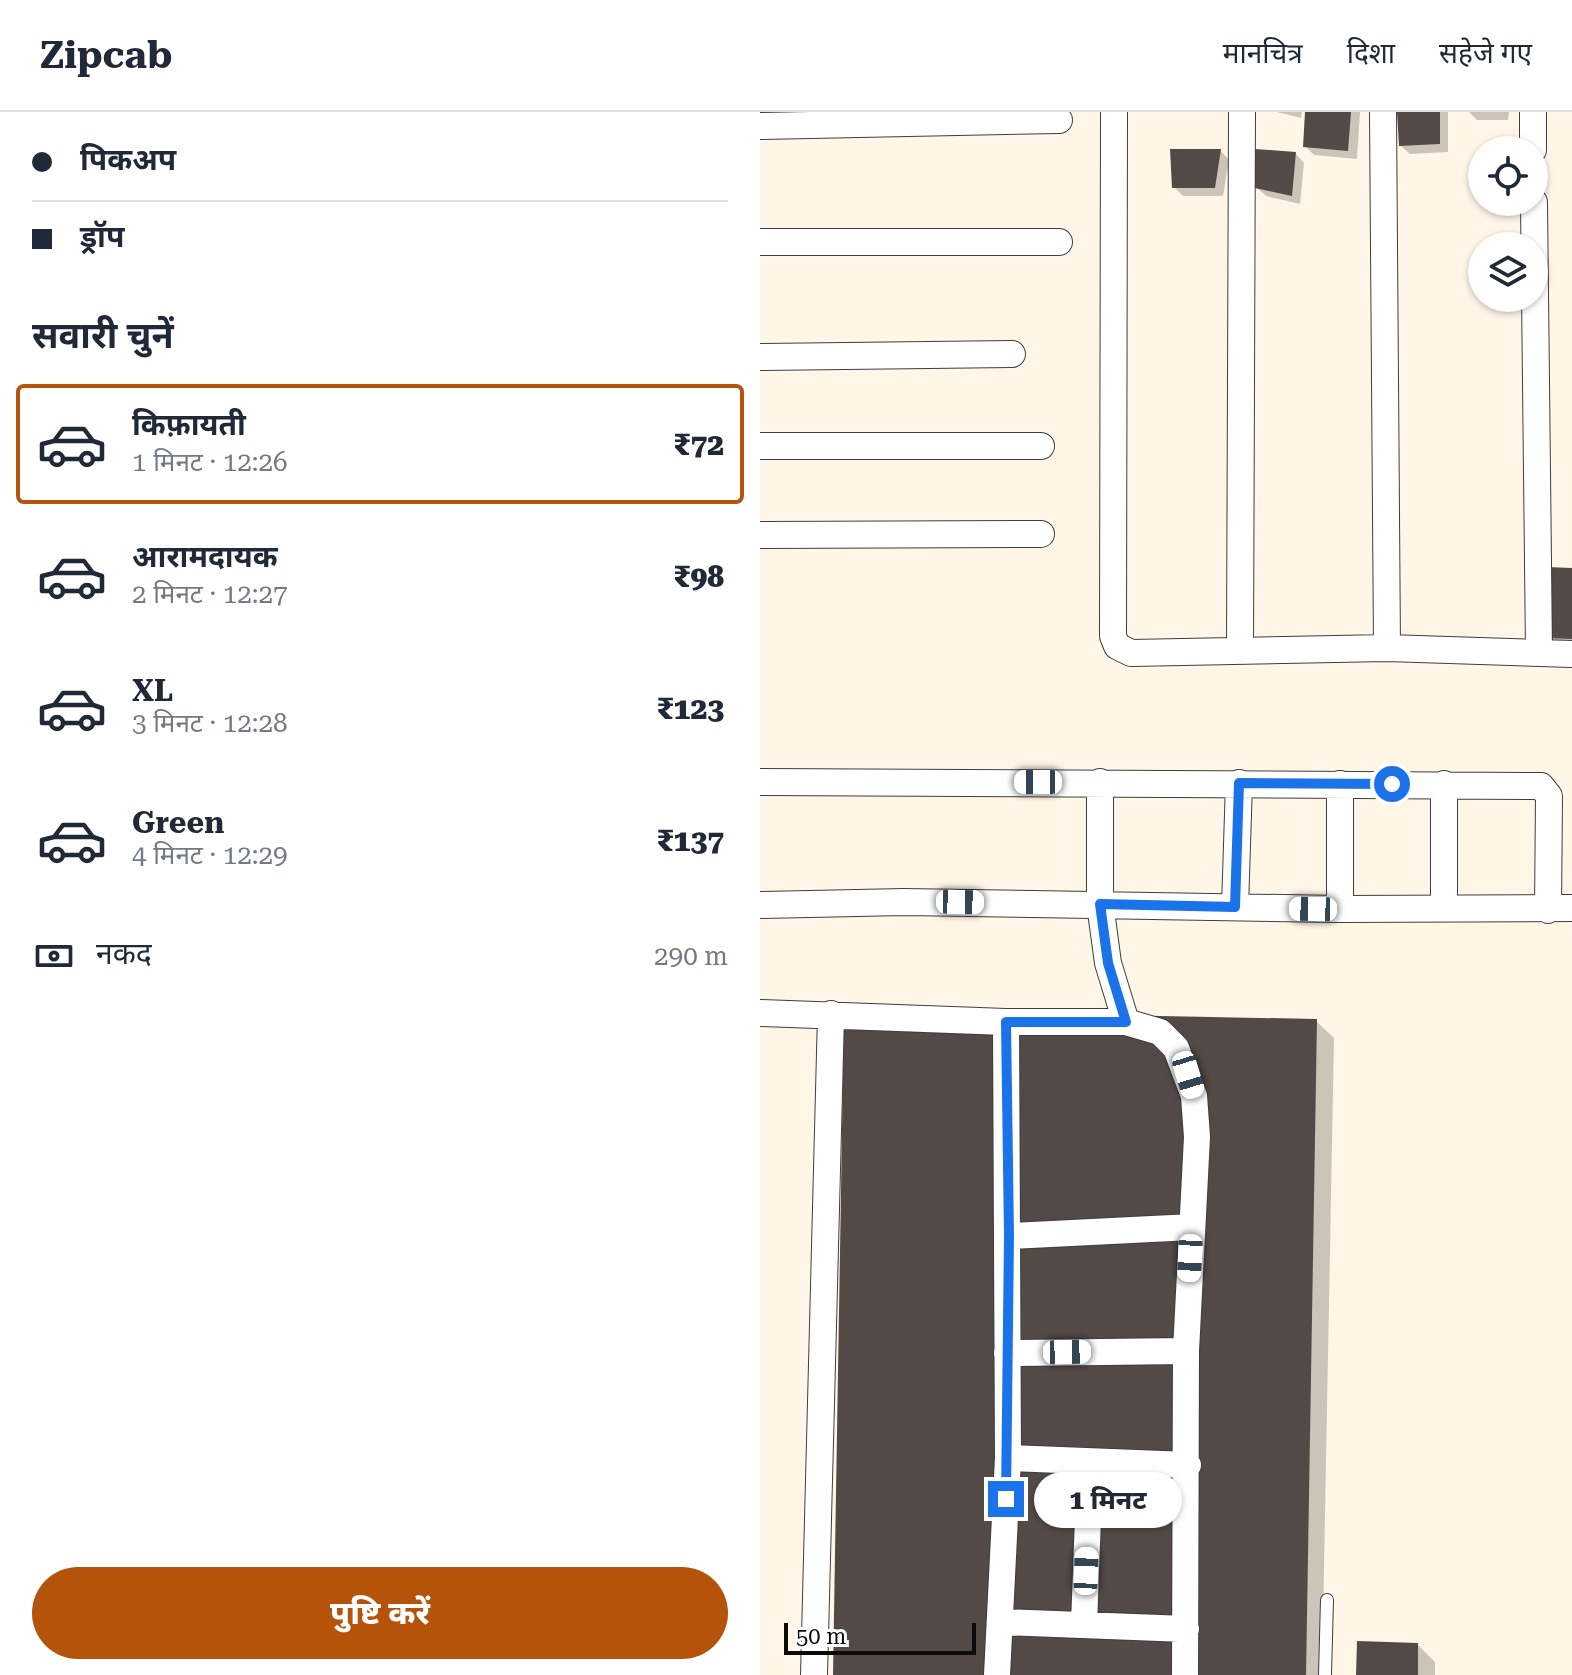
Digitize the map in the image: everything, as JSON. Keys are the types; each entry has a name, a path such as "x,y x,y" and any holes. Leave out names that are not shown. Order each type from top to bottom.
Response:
{"street":[{"path":"1114,112 1113,636 1117,646 1131,653 1387,648 1572,654"},
{"path":"1240,649 1242,112"},
{"path":"1383,112 1387,648"},
{"path":"1533,112 1533,136"},
{"path":"760,126 1059,120"},
{"path":"1534,216 1539,653"},
{"path":"760,242 1059,242"},
{"path":"760,357 1012,354"},
{"path":"760,446 1041,446"},
{"path":"760,535 1041,534"},
{"path":"760,782 1546,787 1560,909 904,902 760,905"},
{"path":"1100,782 1100,904 1108,963 1126,1022"},
{"path":"1235,907 1239,783"},
{"path":"1340,784 1340,909"},
{"path":"1444,784 1444,908"},
{"path":"760,1013 1006,1022 1126,1022 1160,1032 1176,1048 1194,1096 1197,1137 1186,1351 1185,1675"},
{"path":"814,1675 831,1014"},
{"path":"997,1675 1008,1458 1006,1022"},
{"path":"1009,1236 1192,1227"},
{"path":"1007,1353 1186,1351"},
{"path":"1008,1458 1188,1465"},
{"path":"1084,1625 1090,1463"},
{"path":"1000,1622 1186,1629"}],"lane":[{"path":"1325,1675 1327,1600"}],"building":[{"path":"1305,112 1351,112 1348,151 1303,147"},
{"path":"1397,112 1440,112 1440,144 1399,146"},
{"path":"1170,149 1221,149 1215,188 1172,188"},
{"path":"1255,149 1296,152 1292,196 1255,188"},
{"path":"1547,567 1572,568 1572,639 1545,638"},
{"path":"844,1010 1317,1019 1306,1675 833,1675"},
{"path":"1357,1641 1418,1643 1418,1675 1356,1675"}],"route":[{"path":"1006,1499 1009,1236 1006,1022 1126,1022 1108,963 1100,904 1235,907 1239,783 1392,784"}]}
